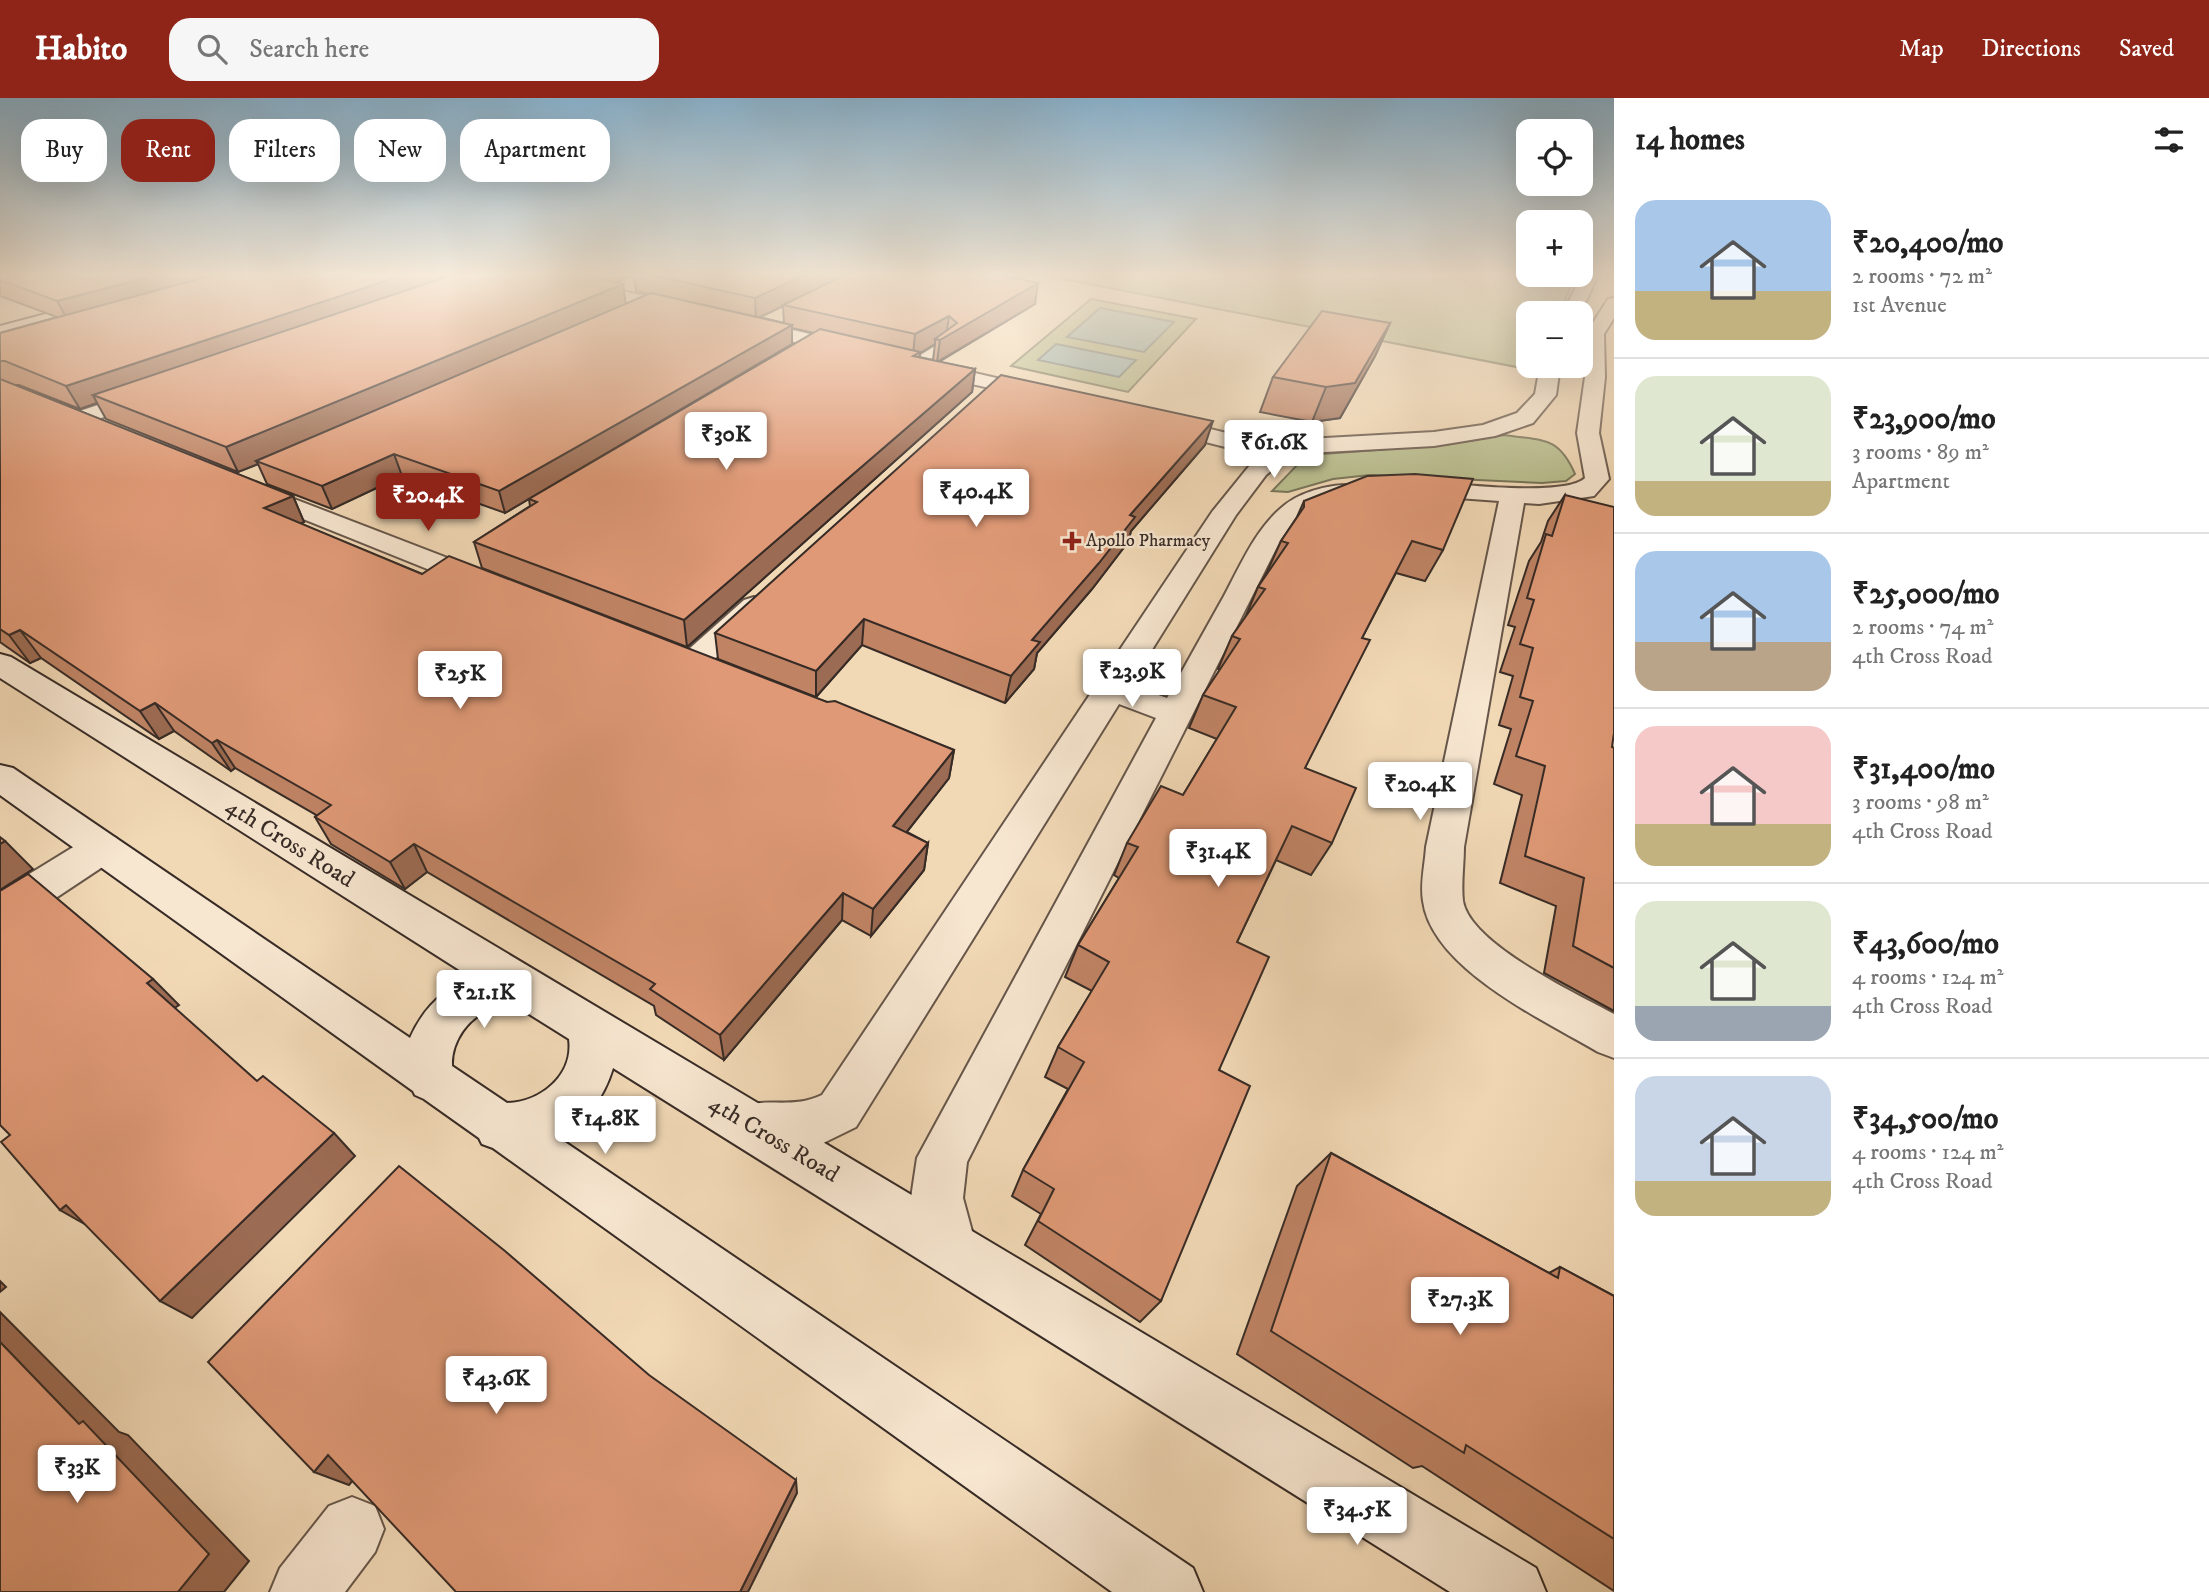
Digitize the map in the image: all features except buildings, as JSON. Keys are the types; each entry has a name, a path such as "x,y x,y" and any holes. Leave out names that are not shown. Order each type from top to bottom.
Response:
{"street":[{"path":"0,350 26,343"},
{"path":"794,355 814,343"},
{"path":"824,343 1064,400"},
{"path":"751,1125 807,1127 839,1111 1240,491 1258,470 1279,453 1307,446 1434,439 1487,431 1556,426 1595,377 1595,343"},
{"path":"949,1246 937,1198 942,1158 1268,539 1290,512 1316,497 1418,488 1526,495 1585,491 1597,479 1556,426 1545,395 1548,378"},
{"path":"977,402 997,384"},
{"path":"119,434 70,414 168,387"},
{"path":"1145,420 1279,453"},
{"path":"264,473 233,482 505,590"},
{"path":"1240,491 1290,512"},
{"path":"1526,495 1600,514"},
{"path":"1526,495 1445,847 1443,902 1456,932 1492,967 1614,1038"},
{"path":"443,565 467,551"},
{"path":"691,664 773,589"},
{"name":"4th Cross Road","path":"0,664 1512,1592"},
{"path":"1112,690 1177,714"},
{"path":"0,776 499,1127 1169,1592"},
{"path":"0,913 102,848"},
{"path":"432,1080 427,1068 427,1055 433,1034 449,1016 477,995 494,990 530,991"},
{"path":"499,1127 516,1128 549,1117 573,1095 591,1065 594,1053 590,1028"},
{"path":"304,1592 352,1529"}],"lane":[{"path":"914,365 944,344"}],"green space":[{"path":"1039,343 1174,343 1128,392 1011,366"},
{"path":"1391,343 1516,343 1516,367"},
{"path":"1504,435 1539,440 1555,446 1569,461 1575,474 1566,481 1542,483 1370,475 1333,479 1288,492 1272,491 1299,463 1323,454 1445,445"}],"water":[{"path":"1096,343 1153,343 1144,352"},
{"path":"1056,344 1136,360 1119,377 1038,360"}],"place":[{"name":"Apollo Pharmacy","path":"1072,541"}]}
